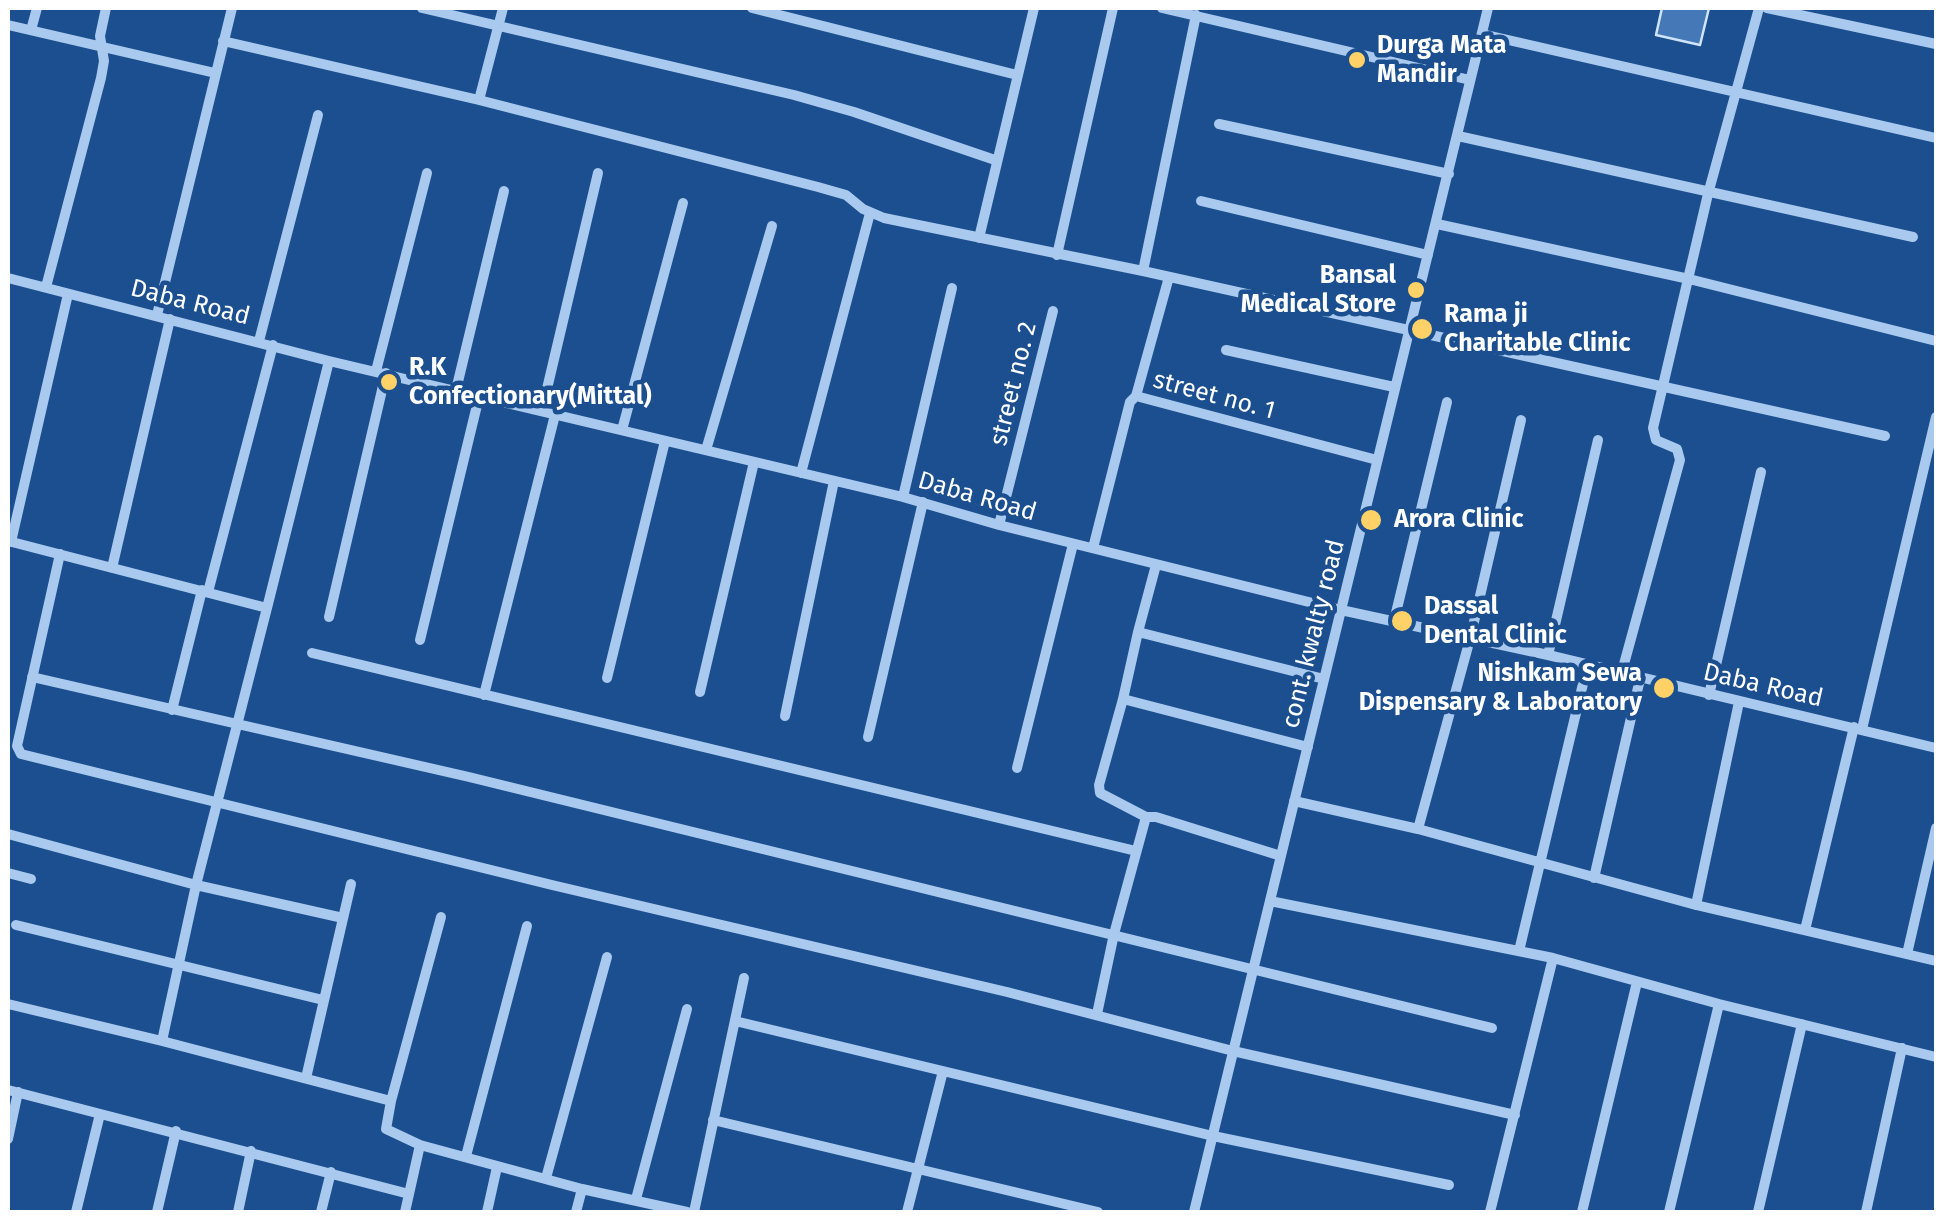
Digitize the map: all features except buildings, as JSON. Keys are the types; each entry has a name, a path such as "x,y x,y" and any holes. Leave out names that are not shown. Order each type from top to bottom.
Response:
{"street":[{"path":"31,30 36,8"},
{"path":"46,287 101,78 100,36 106,8"},
{"path":"157,316 232,8"},
{"path":"422,8 809,100 996,160"},
{"path":"480,100 504,8"},
{"path":"752,8 1017,75"},
{"path":"978,238 1034,8"},
{"path":"1057,256 1113,8"},
{"path":"1162,8 1470,80"},
{"name":"cont. kwalty road","path":"1194,1212 1488,8"},
{"path":"1621,675 1680,460 1677,449 1659,442 1654,435 1708,194 1759,8"},
{"path":"1767,8 1936,44"},
{"path":"1143,271 1196,16"},
{"path":"8,24 215,73"},
{"path":"1482,34 1936,138"},
{"path":"223,41 480,100 838,192 870,213 1886,436"},
{"path":"260,341 318,115"},
{"path":"1219,124 1449,174"},
{"path":"1458,136 1913,238"},
{"path":"330,617 427,173"},
{"path":"542,410 598,173"},
{"path":"456,390 504,192"},
{"path":"1201,201 1428,254"},
{"path":"622,430 683,203"},
{"path":"802,473 870,213"},
{"path":"1436,224 1689,278 1936,342"},
{"path":"706,450 772,226"},
{"name":"Daba Road","path":"8,278 329,361 903,496 1156,565 1936,748"},
{"path":"1136,396 1169,278"},
{"path":"903,496 952,288"},
{"path":"68,294 9,542 267,608"},
{"name":"street no. 2","path":"998,525 1052,311"},
{"path":"112,568 170,319"},
{"path":"172,710 274,344"},
{"path":"1226,350 1394,387"},
{"path":"162,1041 235,724 329,361"},
{"path":"420,640 479,396"},
{"name":"street no. 1","path":"1094,548 1130,402 1136,396 1378,460"},
{"path":"1394,621 1447,402"},
{"path":"484,696 555,415"},
{"path":"1805,930 1936,417"},
{"path":"1418,830 1470,639 1521,420"},
{"path":"1548,655 1598,440"},
{"path":"607,678 665,441"},
{"path":"700,692 754,462"},
{"path":"1709,695 1761,472"},
{"path":"785,716 834,481"},
{"path":"868,737 922,502"},
{"path":"1017,768 1073,544"},
{"path":"60,554 17,746 21,754 1097,1014 1234,1051 1515,1115"},
{"path":"1156,565 1099,789 1104,796 1146,817 1156,816 1281,856"},
{"path":"1138,632 1324,679"},
{"path":"312,652 1136,851"},
{"path":"1519,951 1587,667"},
{"path":"32,677 470,777 1492,1028"},
{"path":"1594,878 1640,679"},
{"path":"1123,699 1308,746"},
{"path":"1696,905 1739,702"},
{"path":"1294,802 1936,962"},
{"path":"1097,1014 1146,817"},
{"path":"1907,954 1936,828"},
{"path":"8,834 196,885 343,918"},
{"path":"8,873 31,880"},
{"path":"306,1078 352,884"},
{"path":"1270,901 1553,958 1936,1057"},
{"path":"442,917 391,1101 386,1125 389,1133 498,1167 636,1200 656,1209 690,1212 744,978"},
{"path":"16,924 323,1000"},
{"path":"466,1156 526,926"},
{"path":"546,1178 607,958"},
{"path":"1490,1212 1553,958"},
{"path":"1582,1212 1637,982"},
{"path":"8,1004 391,1101"},
{"path":"1669,1212 1719,1004"},
{"path":"636,1200 686,1009"},
{"path":"735,1021 1213,1136 1448,1185"},
{"path":"1758,1212 1802,1024"},
{"path":"1866,1212 1902,1048"},
{"path":"907,1212 944,1071"},
{"path":"8,1139 12,1091 409,1194"},
{"path":"76,1212 100,1114"},
{"path":"713,1120 1098,1212"},
{"path":"157,1212 176,1132"},
{"path":"405,1212 420,1144"},
{"path":"238,1212 251,1151"},
{"path":"487,1212 498,1167"},
{"path":"321,1212 331,1172"},
{"path":"576,1212 582,1189"}],"place":[{"name":"Durga Mata Mandir","path":"1357,60"},
{"name":"Bansal Medical Store","path":"1416,290"},
{"name":"Rama ji Charitable Clinic","path":"1422,329"},
{"name":"R.K Confectionary(Mittal)","path":"389,382"},
{"name":"Arora Clinic","path":"1371,520"},
{"name":"Dassal Dental Clinic","path":"1402,621"},
{"name":"Nishkam Sewa Dispensary & Laboratory","path":"1664,688"}]}
